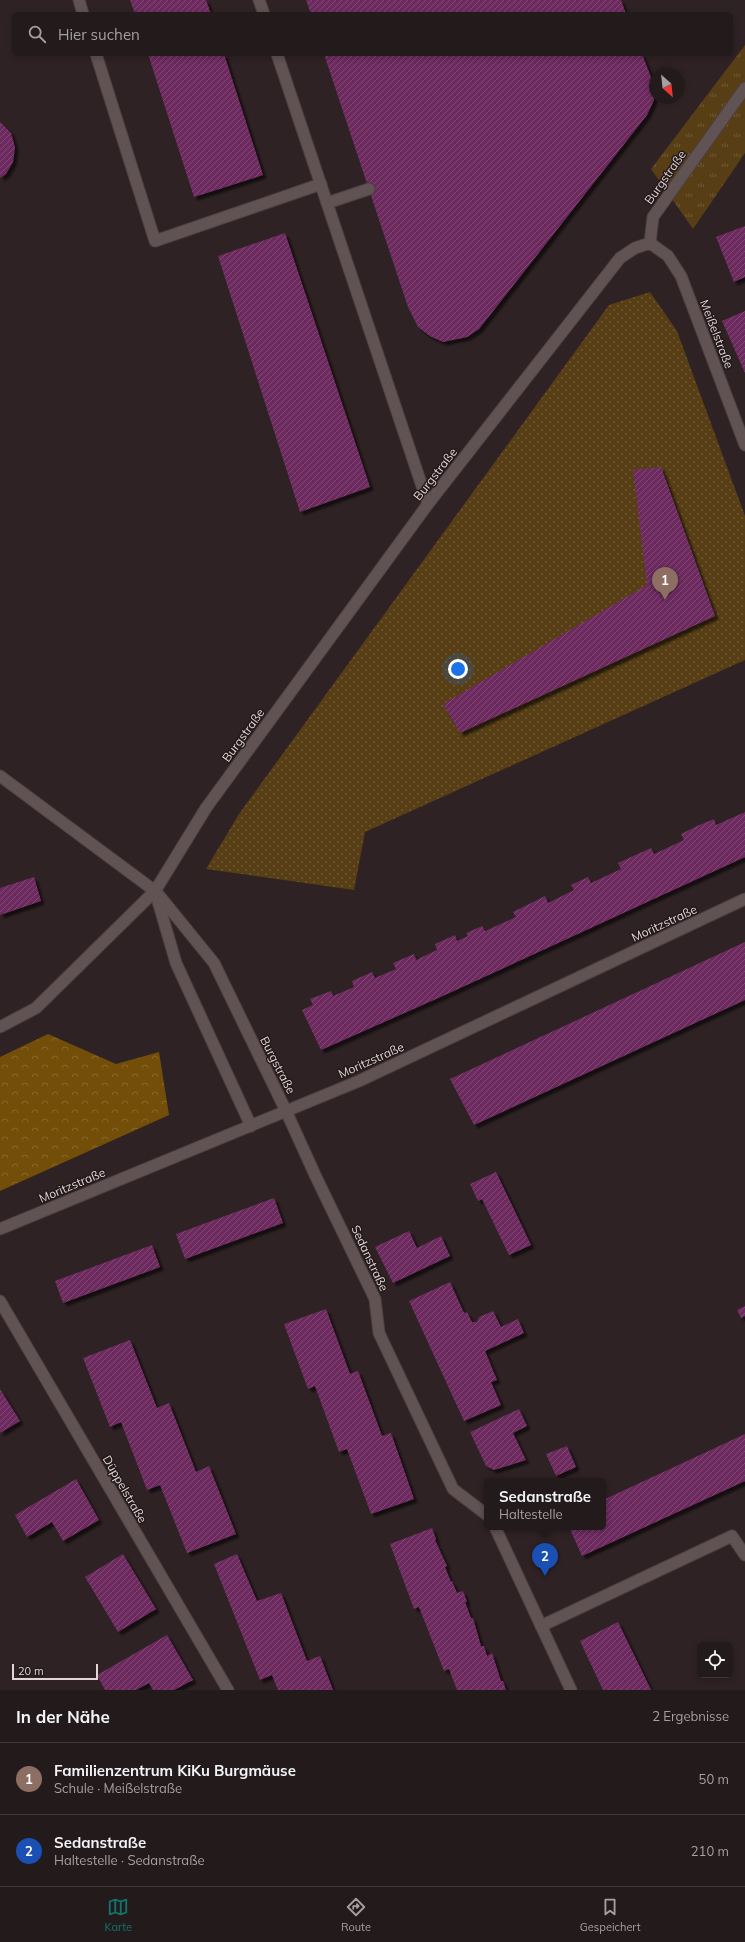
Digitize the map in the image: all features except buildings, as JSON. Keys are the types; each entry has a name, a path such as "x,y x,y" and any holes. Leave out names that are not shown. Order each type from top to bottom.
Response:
{"street":[{"path":"79,0 82,12"},
{"path":"259,0 263,12"},
{"path":"97,56 155,241 321,184"},
{"path":"278,56 428,504"},
{"name":"Burgstraße","path":"286,1111 214,963 155,891 206,808 428,504 620,258 635,248 650,243 653,217 745,88"},
{"path":"327,203 369,189"},
{"name":"Meißelstraße","path":"650,243 668,256 681,276 745,445"},
{"path":"0,776 155,891 176,963 251,1126"},
{"path":"0,1027 36,1008 155,891"},
{"name":"Moritzstraße","path":"0,1229 359,1081 745,899"},
{"name":"Sedanstraße","path":"286,1111 316,1177 376,1299 379,1333 453,1489 484,1513"},
{"name":"Düppelstraße","path":"0,1301 228,1690"},
{"path":"497,1530 571,1690"},
{"path":"542,1626 732,1536 745,1555"}],"green space":[{"path":"745,45 745,153 693,229 651,169"},
{"path":"650,292 677,331 745,516 745,660 365,832 354,890 206,869 239,814 609,305"},
{"path":"48,1034 116,1064 159,1052 169,1115 0,1191 0,1057"}],"place":[{"name":"Familienzentrum KiKu Burgmäuse","path":"665,600"},
{"name":"Sedanstraße","path":"545,1576"}]}
